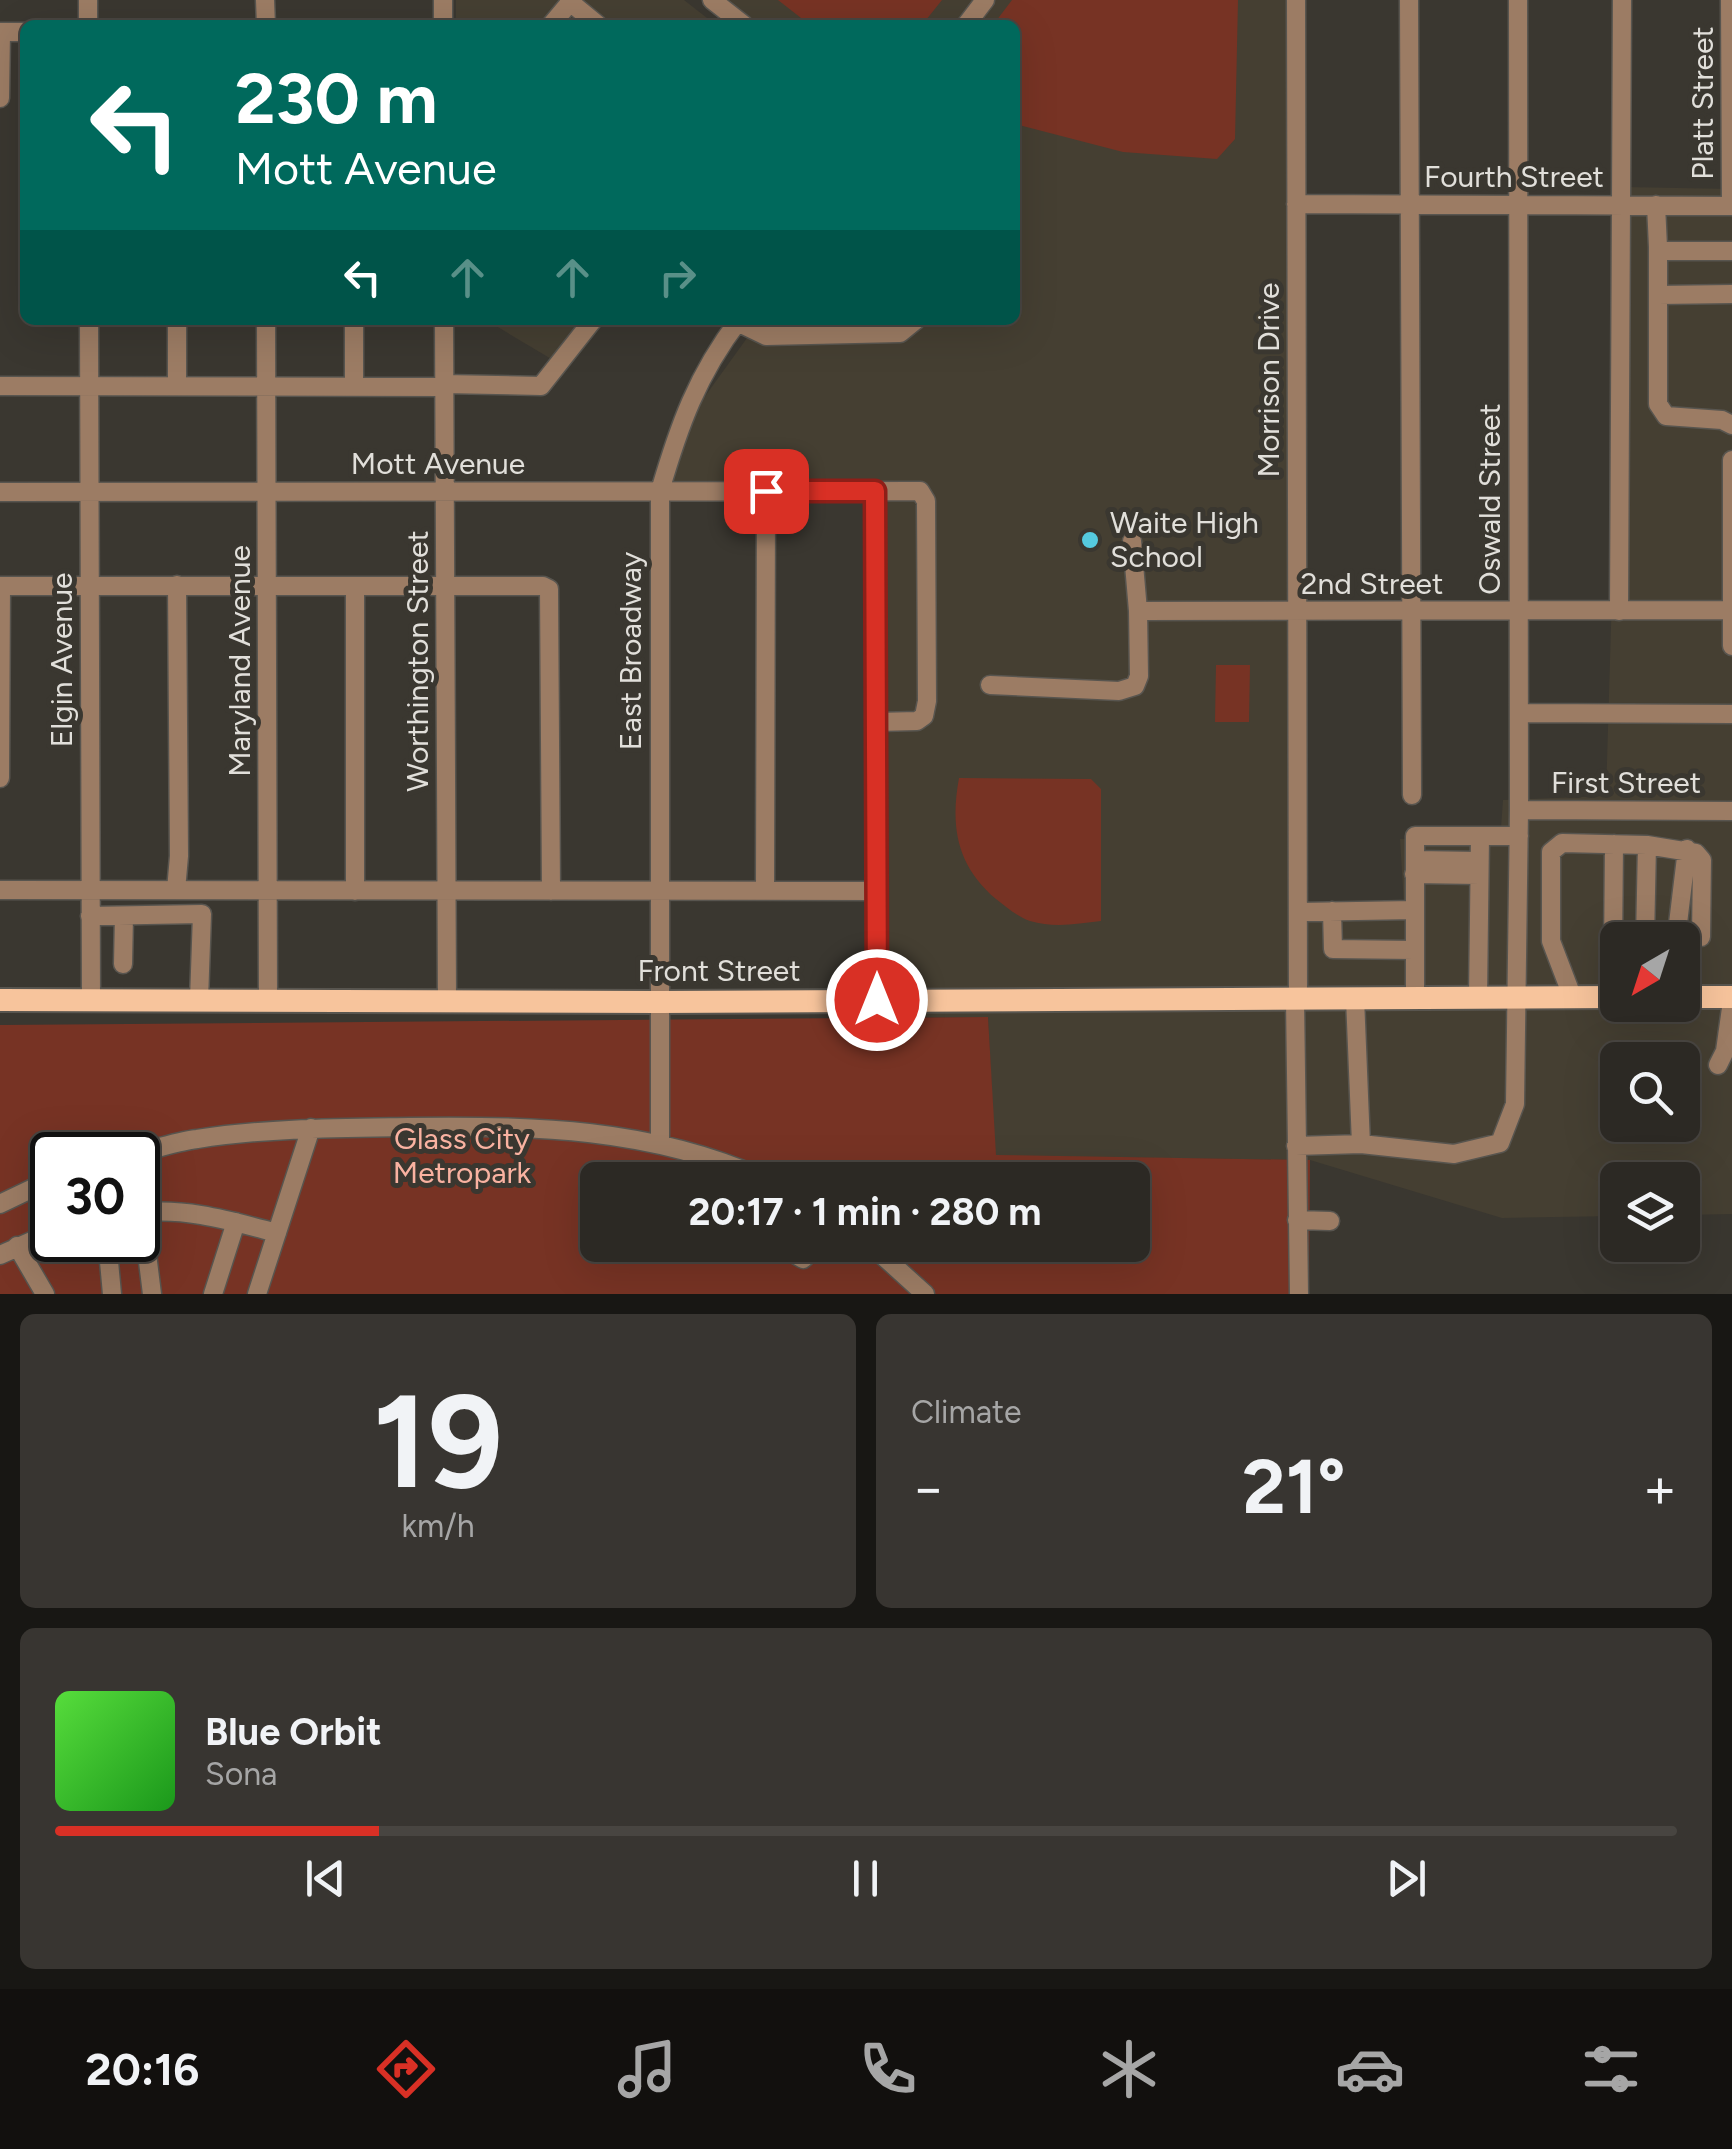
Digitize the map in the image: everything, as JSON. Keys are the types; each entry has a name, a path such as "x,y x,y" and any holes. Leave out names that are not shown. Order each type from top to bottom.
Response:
{"main road":[{"name":"Front Street","path":"0,1000 659,1002 1415,997 1584,1003 1600,1000"},
{"path":"1700,998 1732,999"}],"street":[{"path":"712,0 738,20"},
{"path":"970,20 985,0"},
{"name":"Morrison Drive","path":"1296,0 1299,1294"},
{"path":"1408,0 1412,794"},
{"name":"Oswald Street","path":"1361,1144 1454,1154 1500,1143 1515,1104 1519,836 1518,0"},
{"path":"1619,611 1622,0"},
{"name":"Platt Street","path":"1730,0 1731,206"},
{"path":"571,1 592,20"},
{"path":"0,32 0,98"},
{"name":"Fourth Street","path":"1296,204 1731,206"},
{"path":"1656,205 1658,404 1666,416 1722,420 1732,425"},
{"path":"1658,246 1665,251 1732,251"},
{"path":"1658,295 1732,294"},
{"name":"Elgin Avenue","path":"89,325 91,1000"},
{"path":"177,325 177,386"},
{"name":"Maryland Avenue","path":"266,325 268,1002"},
{"path":"354,325 354,387"},
{"name":"Worthington Street","path":"444,325 446,1001"},
{"path":"0,386 541,386 589,325"},
{"name":"East Broadway","path":"660,1144 660,491 697,383 735,325"},
{"path":"745,325 766,336 866,327 900,333 910,325"},
{"path":"788,336 796,325"},
{"path":"1732,460 1732,646"},
{"path":"764,891 766,491"},
{"path":"875,491 877,1000"},
{"name":"Mott Avenue","path":"0,492 920,491 926,501 927,701 924,716 917,721 877,722"},
{"path":"990,685 1119,691 1134,686 1138,676 1138,611 1132,541"},
{"path":"176,890 180,856 177,585"},
{"path":"0,778 0,586 543,586 548,589 552,891"},
{"path":"355,586 355,890"},
{"name":"2nd Street","path":"1138,611 1732,610"},
{"path":"1519,713 1732,714"},
{"name":"First Street","path":"1519,810 1732,811"},
{"path":"1415,997 1416,836 1519,836"},
{"path":"1478,998 1480,836"},
{"path":"1584,1003 1551,942 1551,852 1562,843 1647,846 1696,853 1702,860 1701,938"},
{"path":"1613,922 1614,844"},
{"path":"1645,922 1647,846"},
{"path":"1678,922 1686,850"},
{"path":"1414,867 1479,868"},
{"path":"0,890 877,891"},
{"path":"1300,912 1414,910"},
{"path":"1332,911 1333,949 1414,950"},
{"path":"90,916 202,914 199,1000"},
{"path":"123,964 124,916"},
{"path":"1296,1146 1361,1144 1355,998"},
{"path":"1718,1064 1725,1051 1732,999"},
{"path":"160,1148 196,1139 311,1128 501,1126 632,1137 718,1162"},
{"path":"257,1294 311,1128"},
{"path":"0,1204 30,1190"},
{"path":"160,1210 277,1233"},
{"path":"1297,1220 1330,1221"},
{"path":"213,1294 236,1222"},
{"path":"0,1255 30,1241"},
{"path":"18,1246 45,1294"},
{"path":"108,1262 112,1294"},
{"path":"147,1262 152,1294"},
{"path":"890,1262 925,1294"}],"shaded area":[{"path":"456,0 684,0 710,20 456,20"},
{"name":"Waite High School","path":"726,0 1296,0 1297,612 1288,903 1404,906 1400,839 1500,841 1503,800 1606,796 1624,187 1732,189 1732,1214 1700,1215 1700,1162 1600,1162 1600,1216 1502,1218 1310,1160 995,1156 988,1017 882,1017 887,988 883,484 672,481 698,406 756,325 1020,325 1020,20 752,20"},
{"path":"494,325 580,325 553,360"}],"green space":[{"path":"778,0 942,0 926,20 804,20"},
{"path":"1012,0 1238,0 1235,139 1217,159 1123,152 1020,125 1020,20 997,20"},
{"path":"1216,665 1250,665 1249,722 1215,722"},
{"path":"959,778 1091,779 1101,789 1101,921 1056,925 1030,921 983,886 965,859 956,829"},
{"name":"Glass City Metropark","path":"988,1017 996,1155 1310,1160 1309,1294 0,1294 0,1025"}],"place":[{"name":"Waite High School","path":"1090,540"}],"route":[{"path":"766,491 875,491 877,1000"}]}
